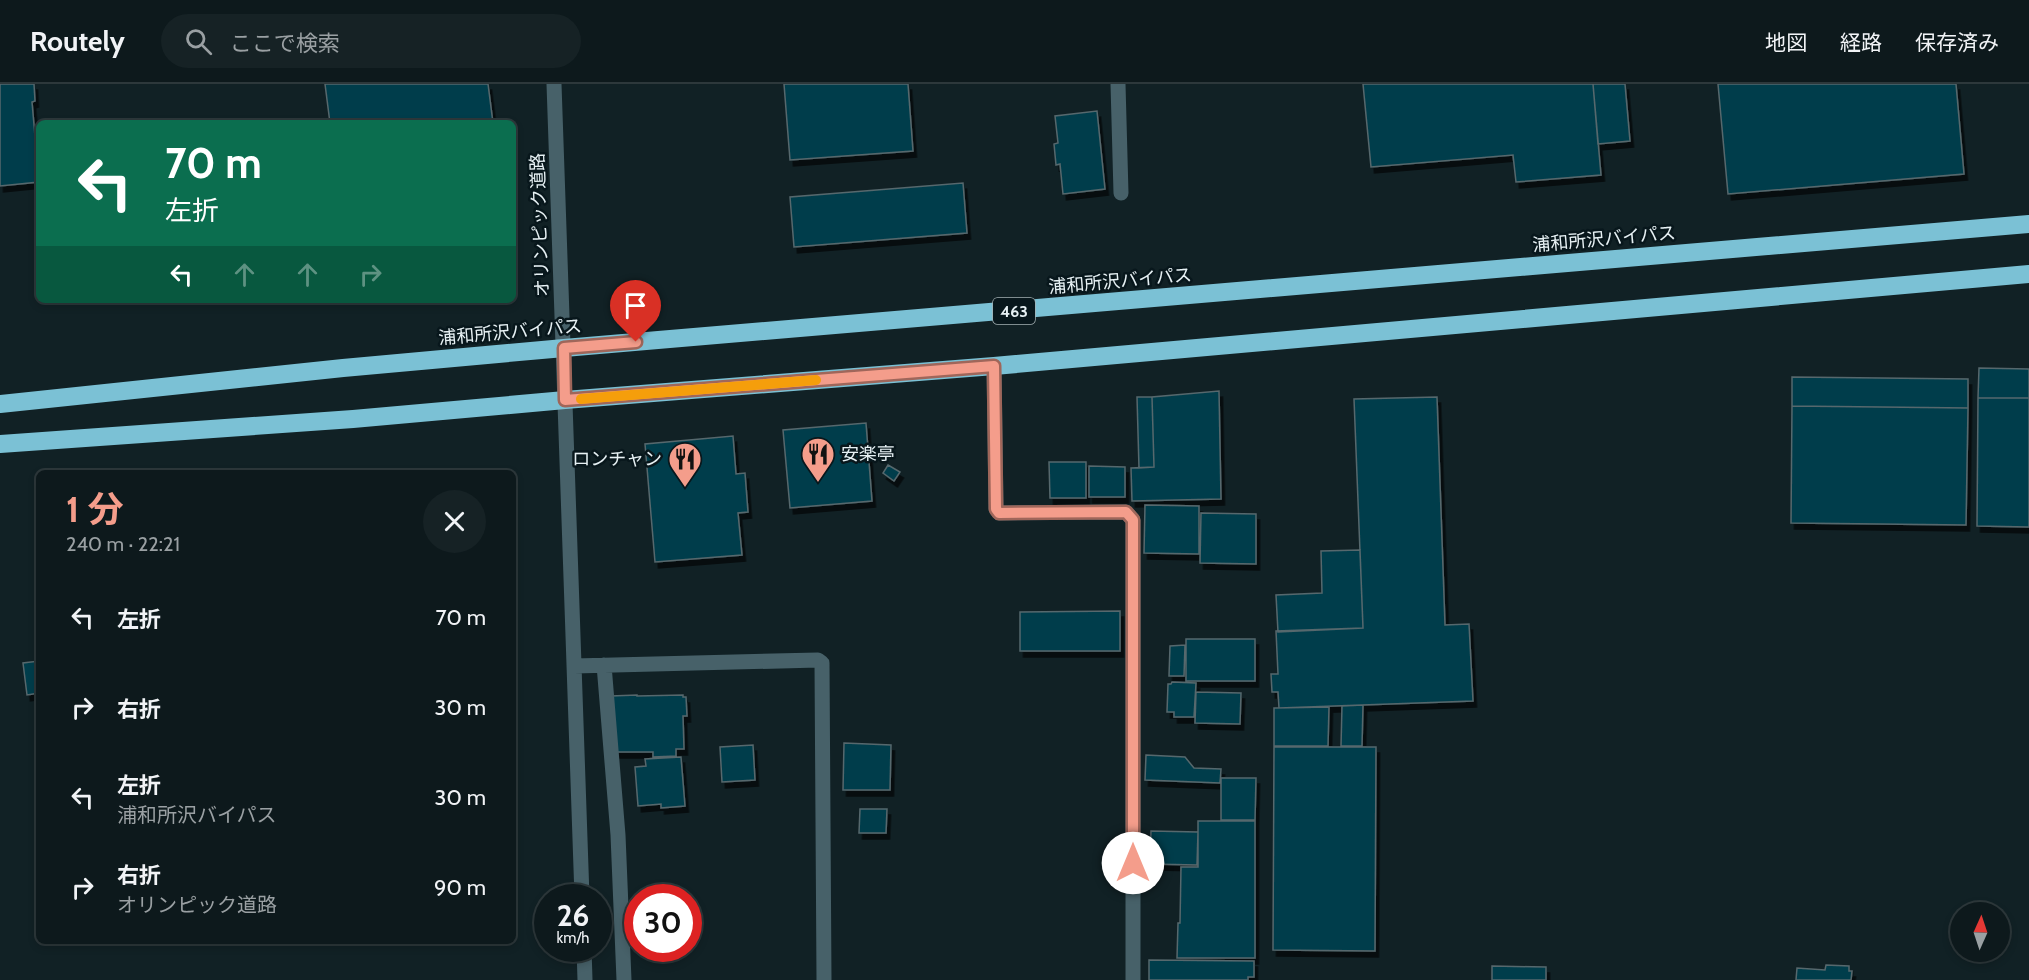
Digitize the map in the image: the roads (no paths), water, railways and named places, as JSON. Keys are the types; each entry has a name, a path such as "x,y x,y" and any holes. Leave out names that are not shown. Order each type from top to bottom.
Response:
{"highway":[{"name":"浦和所沢バイパス","path":"0,404 343,368 564,348 2029,224"},
{"path":"0,444 353,419 994,366 2029,274"}],"street":[{"name":"オリンピック道路","path":"555,84 582,884"},
{"path":"1118,84 1121,193"},
{"path":"994,366 996,509 999,513 1126,512 1133,520 1133,980"},
{"path":"574,666 818,660 822,663 824,980"},
{"path":"604,665 618,835 624,980"},
{"path":"584,962 585,980"}],"place":[{"name":"安楽亭","path":"818,483"},
{"name":"ロンチャン","path":"685,488"}]}
